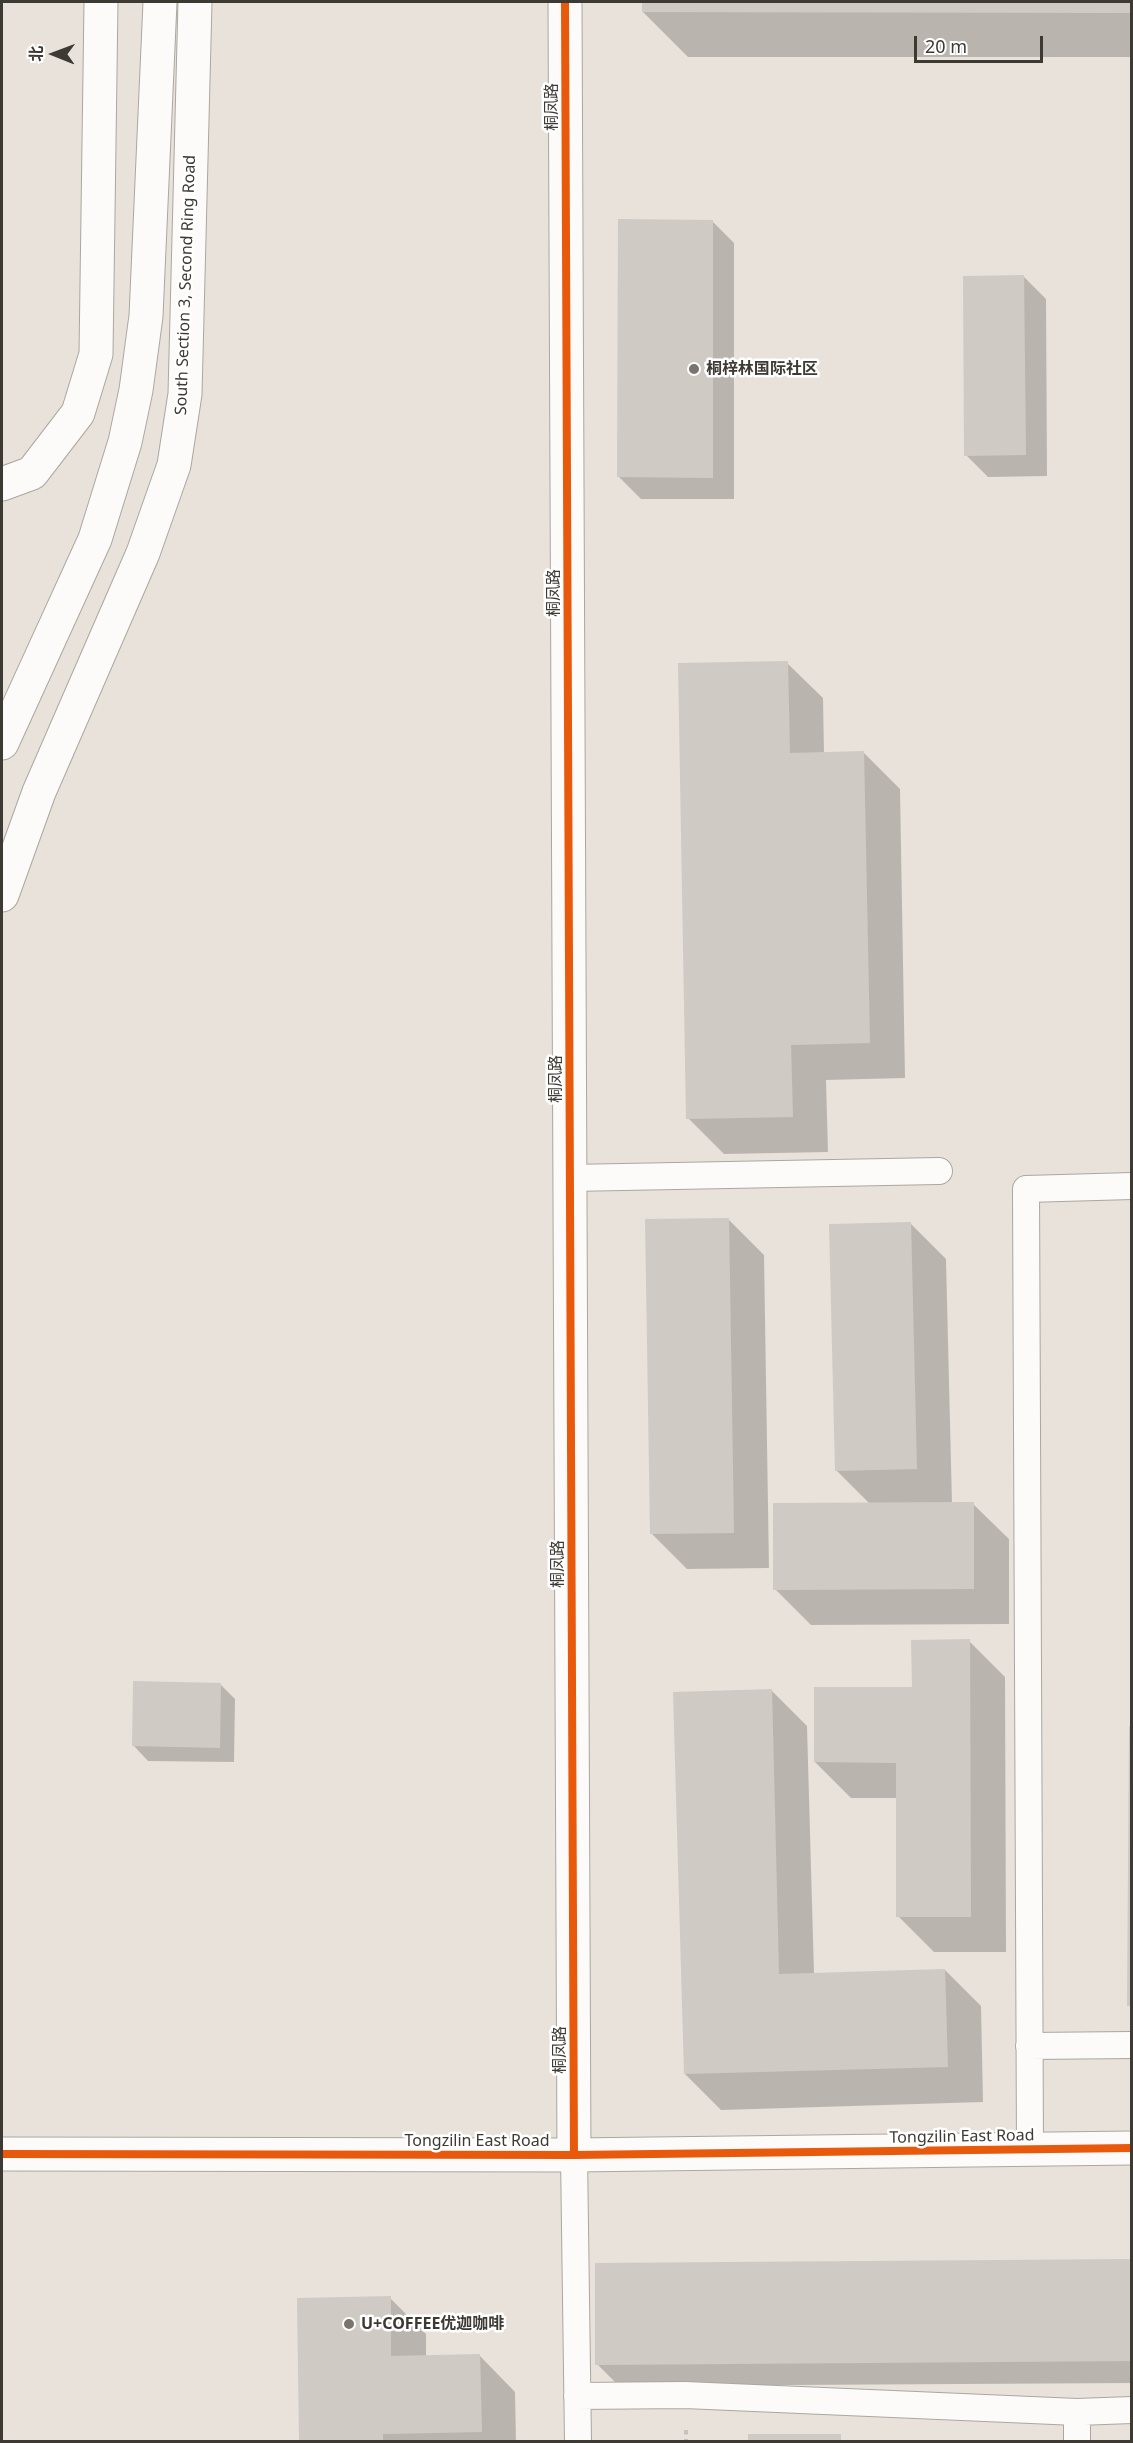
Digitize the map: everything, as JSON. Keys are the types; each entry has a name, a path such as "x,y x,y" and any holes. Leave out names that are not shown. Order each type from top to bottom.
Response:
{"street":[{"path":"2,484 32,473 78,413 96,354 101,2"},
{"path":"2,743 95,539 125,442 136,390 146,316 160,2"},
{"name":"South Section 3, Second Ring Road","path":"2,895 32,811 143,553 174,465 184,394 195,2"},
{"name":"桐凤路","path":"565,2 574,2155"},
{"path":"2,828 32,811"},
{"name":"Tongzilin East Road","path":"2,2154 574,2155 1131,2148"}],"lane":[{"path":"570,1178 939,1171"},
{"path":"1030,2149 1026,1189 1131,1186"},
{"path":"1029,2046 1131,2045"},
{"path":"574,2155 578,2442"},
{"path":"578,2396 686,2395 1077,2412 1131,2410"},
{"path":"1077,2412 1077,2442"}],"building":[{"path":"642,2 1132,2 1132,13 642,12"},
{"path":"618,219 713,220 713,478 617,477"},
{"path":"1024,275 1026,455 964,456 963,276"},
{"path":"788,661 790,753 864,751 870,1043 791,1045 793,1117 686,1119 678,663"},
{"path":"729,1218 734,1533 650,1534 645,1219"},
{"path":"911,1222 917,1469 835,1471 829,1224"},
{"path":"974,1502 974,1589 773,1590 773,1503"},
{"path":"970,1639 971,1917 896,1917 896,1763 814,1762 814,1687 912,1687 911,1640"},
{"path":"133,1681 221,1683 220,1748 132,1746"},
{"path":"772,1689 779,1974 945,1969 948,2067 684,2074 673,1692"},
{"path":"1129,1726 1132,1726 1132,2006 1127,2006"},
{"path":"1132,2259 1132,2361 595,2365 595,2263"},
{"path":"391,2296 391,2356 480,2354 482,2432 383,2434 383,2442 299,2442 297,2298"},
{"path":"748,2434 841,2434 841,2442 748,2442"}],"cycle path":[{"path":"565,2 574,2155"},
{"path":"2,2154 574,2155 1132,2148"}],"place":[{"name":"桐梓林国际社区","path":"694,369"},
{"name":"U+COFFEE优迦咖啡","path":"349,2324"}]}
